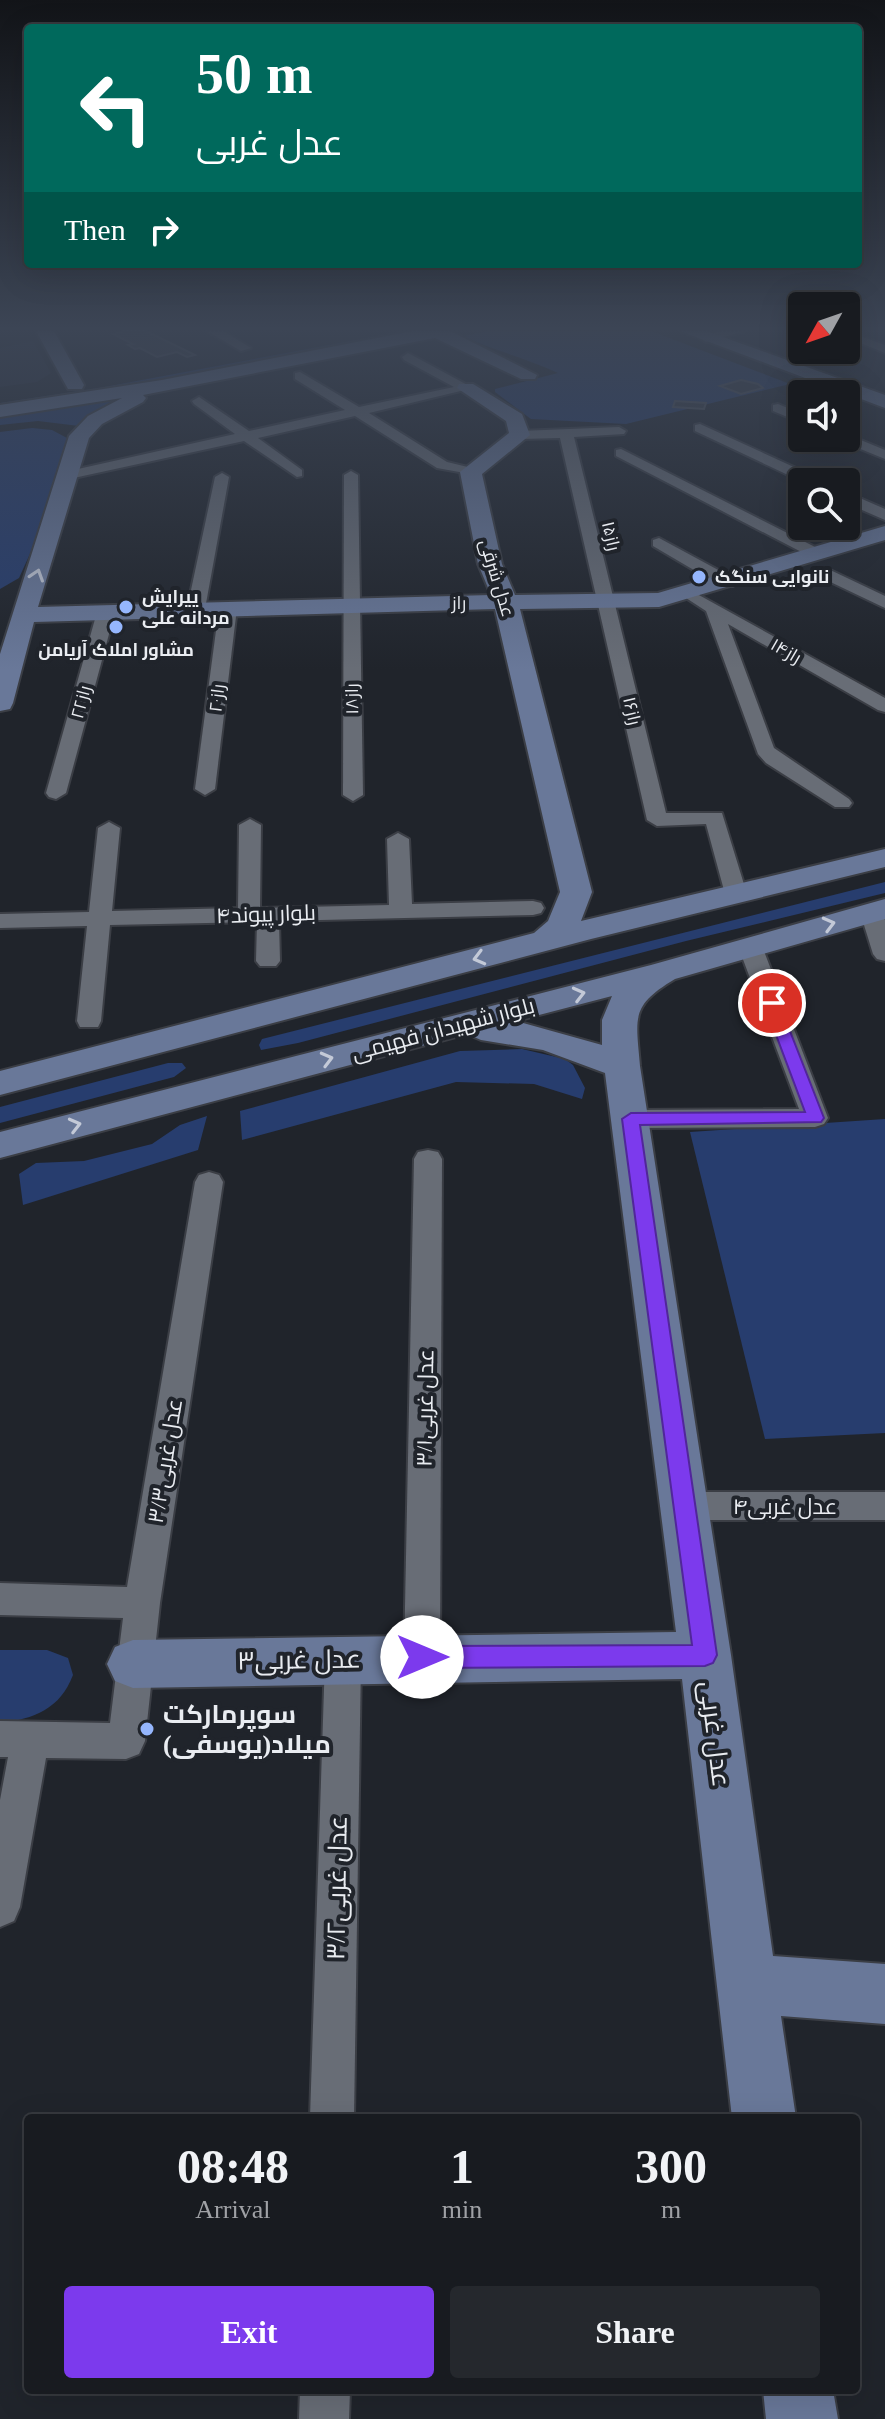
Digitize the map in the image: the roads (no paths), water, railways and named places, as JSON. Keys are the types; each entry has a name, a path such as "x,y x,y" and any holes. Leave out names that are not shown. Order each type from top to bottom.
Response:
{"street":[{"path":"0,703 23,615 69,475 65,444"},
{"path":"69,475 205,444"},
{"path":"257,444 297,473"},
{"path":"409,444 442,465 471,472 508,444"},
{"name":"راز۱۵","path":"568,444 606,602"},
{"path":"734,444 788,469"},
{"path":"860,444 885,455"},
{"path":"621,453 822,563 885,603"},
{"path":"138,459 162,476"},
{"name":"عدل شرقی","path":"471,472 490,564 506,603 573,878"},
{"name":"راز۱۸","path":"351,475 353,795"},
{"path":"196,609 222,477"},
{"path":"860,503 885,515"},
{"name":"راز","path":"23,615 351,604 659,600 727,582 822,563 885,533"},
{"path":"659,543 727,582"},
{"name":"راز۱۴","path":"688,594 885,706"},
{"name":"راز۱۶","path":"606,602 657,820 715,817 736,894"},
{"name":"راز۲۰","path":"205,789 228,608"},
{"path":"714,610 765,750 773,759 842,803"},
{"name":"راز۲۲","path":"56,793 106,612"},
{"path":"859,692 885,682"},
{"path":"250,825 259,914 268,961"},
{"path":"89,1021 97,920 109,828"},
{"path":"398,839 401,911"},
{"path":"0,1083 546,940 885,858"},
{"path":"573,878 619,903 681,907"},
{"path":"546,940 563,925 572,907 576,892 573,878"},
{"name":"بلوار پیوند۴","path":"0,921 533,908"},
{"path":"878,910 885,954"},
{"name":"بلوار شهیدان فهیمی","path":"0,1145 663,972 878,910"},
{"path":"631,1119 815,1118 750,946"},
{"name":"عدل غربی","path":"663,972 638,985 623,1002 619,1022 622,1066 705,1655 763,2114"},
{"path":"246,1019 239,1032 239,1045 248,1057 263,1066 283,1070"},
{"path":"447,1027 521,1032 562,1041 622,1066"},
{"path":"181,1036 204,1049 211,1059 212,1080 206,1092"},
{"name":"عدل غربی۳/۱","path":"422,1657 428,1159"},
{"name":"عدل غربی۳/۳","path":"15,1740 126,1741 142,1603 209,1182"},
{"name":"عدل غربی۴","path":"684,1506 885,1506"},
{"path":"0,1599 142,1603"},
{"name":"عدل غربی۳","path":"133,1664 422,1657 705,1655"},
{"name":"عدل غربی۳/۲","path":"332,2114 343,1659"},
{"path":"0,1907 15,1740"},
{"path":"747,1984 885,1994"},
{"path":"324,2419 325,2394"},
{"path":"799,2394 802,2419"}],"place":[{"name":"نانوایی سنگک","path":"699,577"},
{"name":"پیرایش مردانه علی","path":"126,607"},
{"name":"مشاور املاک آریامن","path":"116,627"},
{"name":"سوپرمارکت میلاد(یوسفی)","path":"147,1729"}]}
